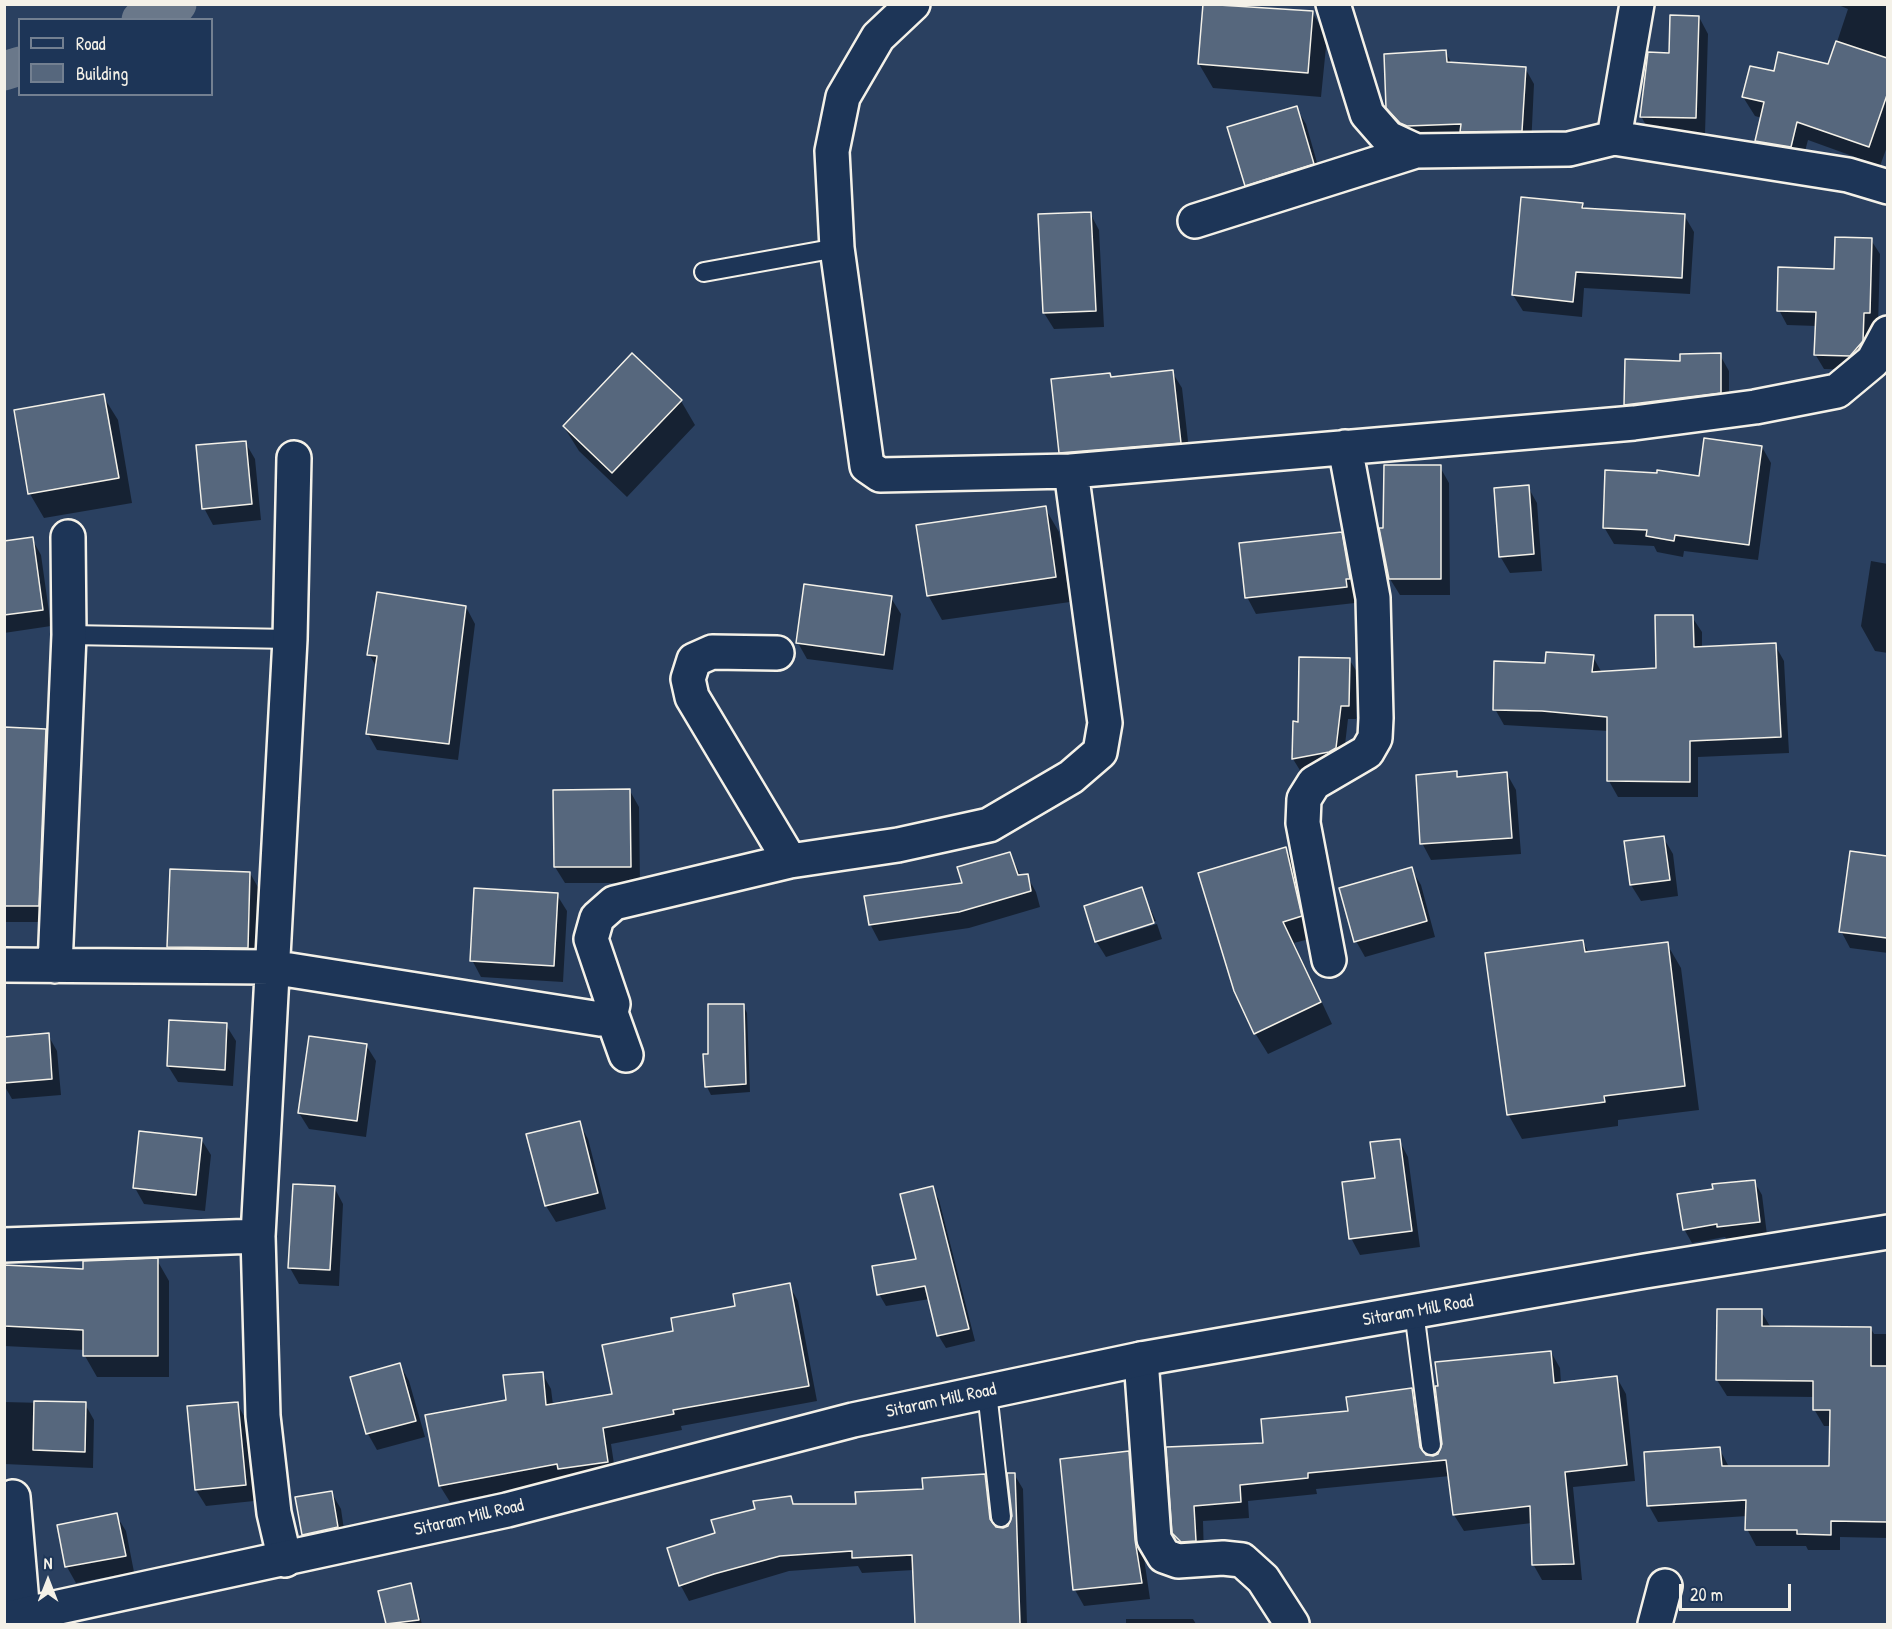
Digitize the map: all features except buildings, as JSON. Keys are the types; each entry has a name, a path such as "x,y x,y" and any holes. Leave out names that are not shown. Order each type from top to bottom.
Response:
{"street":[{"path":"913,4 878,38 843,97 832,151 837,248 867,466 880,475 1071,471 1634,423 1755,407 1837,391 1873,361 1887,333"},
{"path":"1333,4 1367,114 1388,138 1416,151"},
{"path":"1614,138 1637,4"},
{"path":"1195,220 1416,151 1569,149 1614,138 1848,175 1887,187"},
{"path":"1329,960 1303,823 1304,799 1314,783 1367,752 1375,738 1376,718 1373,598 1345,447"},
{"path":"285,1560 274,1513 263,1416 258,1236 290,639 294,458"},
{"path":"626,1055 611,1013 613,1004 591,939 597,918 614,903 790,861 898,845 989,825 1071,777 1100,752 1105,723 1071,471"},
{"path":"55,966 69,635 68,537"},
{"path":"777,653 712,652 694,660 688,679 692,697 790,861"},
{"path":"4,965 271,967 600,1019 611,1013"},
{"name":"Sitaram Mill Road","path":"14,1617 507,1510 853,1420 1141,1359 1887,1232"},
{"path":"4,1245 258,1236"},
{"path":"1141,1359 1154,1539 1164,1556 1178,1561 1223,1558 1242,1560 1263,1579 1292,1624"},
{"path":"13,1497 14,1617"},
{"path":"1655,1624 1665,1586"}],"lane":[{"path":"704,272 837,248"},
{"path":"69,635 290,639"},
{"path":"1414,1311 1431,1446"},
{"path":"987,1392 1001,1517"}],"waterway":[{"path":"146,18 177,4"},
{"path":"4,71 18,67"}]}
